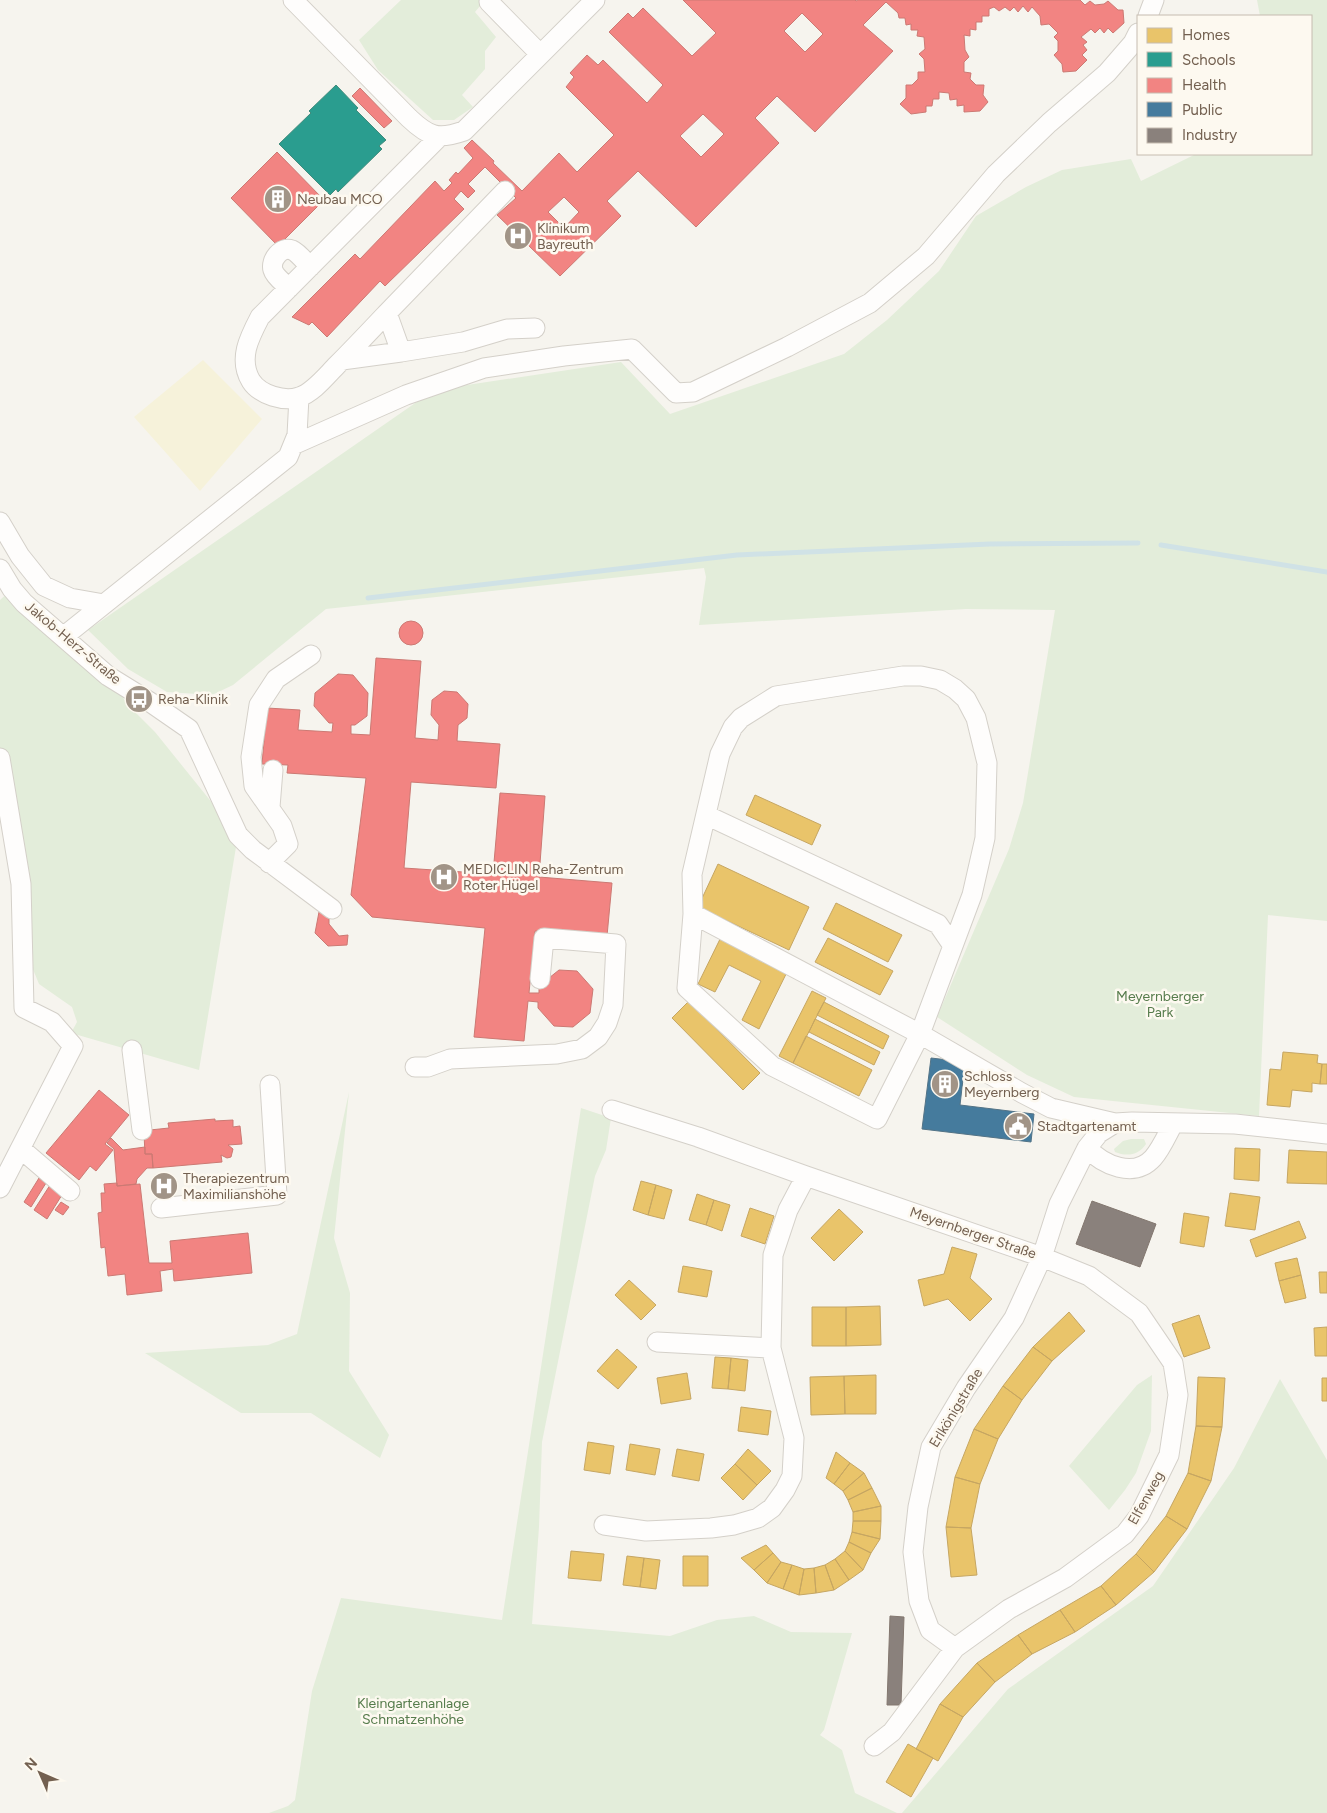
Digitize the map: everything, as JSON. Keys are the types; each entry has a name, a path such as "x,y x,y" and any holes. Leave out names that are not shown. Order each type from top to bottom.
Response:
{"street":[{"path":"293,0 409,118 419,127 439,137 450,136 464,131 595,0"},
{"path":"1148,15 1154,0"},
{"path":"489,2 540,54"},
{"path":"293,445 406,395 484,368 564,356 632,349 676,393 693,392 787,347 870,303 926,256 996,174 1049,123 1107,73 1137,35"},
{"path":"439,137 260,317 244,353 246,372 254,385 267,394 284,398 299,397 317,385 505,191"},
{"path":"289,288 275,273 272,263 275,257 288,249 293,251 310,267"},
{"path":"387,313 401,352"},
{"path":"342,360 463,342 507,329 535,328"},
{"path":"63,637 288,457 297,435 299,397"},
{"path":"0,522 20,556 44,586 70,598 104,604"},
{"name":"Jakob-Herz-Straße","path":"0,569 6,594 24,603 108,676 150,702 189,730 238,835 269,863 332,909"},
{"path":"269,863 288,844 282,826 254,786 250,757 259,705 276,679 311,656"},
{"path":"903,676 921,676 940,680 966,698 976,718 987,763 985,838 972,895 920,1034 877,1119 772,1066 687,988 693,914 692,874 706,815 720,754 733,727 741,718 776,696 903,676"},
{"path":"0,758 21,884 24,1008 52,1022 73,1046 0,1188"},
{"path":"270,807 273,770"},
{"path":"706,815 938,924 953,946"},
{"path":"693,914 920,1034 1051,1108 1082,1117 1115,1123 1235,1124 1327,1134"},
{"path":"424,1073 450,1059 557,1054 582,1049 598,1037 608,1023 614,1005 616,944 544,938 540,979"},
{"path":"132,1050 142,1130"},
{"path":"162,1208 277,1195 270,1084"},
{"name":"Meyernberger Straße","path":"612,1110 698,1136 806,1176 1042,1257 1059,1204 1087,1148 1099,1133 1115,1123"},
{"path":"1087,1148 1096,1158 1121,1169 1144,1165 1153,1158 1173,1124"},
{"path":"21,1149 70,1191"},
{"path":"604,1525 646,1530 711,1528 734,1525 758,1518 772,1508 785,1490 792,1476 794,1438 771,1348 773,1255 788,1210 806,1176"},
{"name":"Erlkönigstraße","path":"955,1648 930,1630 919,1601 913,1552 918,1506 931,1447 966,1388 1014,1318 1042,1257"},
{"name":"Elfenweg","path":"874,1746 892,1732 955,1648 1009,1609 1065,1578 1124,1534 1138,1516 1169,1455 1178,1395 1172,1363 1139,1313 1089,1276 1042,1257"},
{"path":"657,1342 771,1348"}],"green space":[{"path":"401,0 485,0 475,12 496,37 485,51 485,69 462,95 473,107 454,120 433,120 378,70 359,40"},
{"name":"Meyernberger Park","path":"1257,0 1327,0 1327,921 1268,915 1259,1116 1074,1097 1027,1075 937,1017 1009,849 1023,803 1055,610 966,609 699,625 706,577 704,568 326,609 233,685 212,695 167,692 128,669 88,630 434,390 621,362 670,414 844,354 887,320 939,271 976,216 1026,187 1062,170 1131,159 1141,181 1194,155 1312,155 1312,15 1260,15"},
{"path":"12,589 108,676 128,705 155,732 238,835 199,1070 71,1033 77,1022 72,1007 39,984 32,967 0,758 0,600"},
{"path":"349,1092 334,1238 350,1293 349,1371 389,1435 380,1458 311,1413 241,1413 145,1353 268,1345 297,1334"},
{"name":"Kleingartenanlage Schmatzenhöhe","path":"581,1108 611,1118 606,1150 595,1176 542,1442 539,1527 532,1624 670,1636 717,1620 754,1616 791,1632 852,1633 824,1730 820,1735 842,1750 855,1793 897,1813 269,1813 288,1806 295,1800 312,1691 341,1598 502,1620"},
{"path":"1144,1139 1146,1144 1136,1153 1124,1154 1115,1152 1114,1149 1123,1141"},
{"path":"1152,1375 1151,1431 1136,1473 1109,1510 1069,1466 1137,1385"},
{"path":"1280,1379 1327,1460 1327,1813 902,1813 1008,1689 1153,1586 1234,1468"}],"sand":[{"path":"203,360 262,419 200,491 134,417"}],"building: Homes":[{"path":"755,795 821,825 812,845 746,815"},
{"path":"718,864 809,907 789,950 698,907"},
{"path":"836,903 902,935 888,962 823,929"},
{"path":"723,933 790,966 759,1029 742,1020 761,981 729,965 715,992 698,984"},
{"path":"828,938 893,971 880,995 815,962"},
{"path":"812,991 826,998 793,1063 779,1056"},
{"path":"689,1001 760,1073 743,1090 672,1018"},
{"path":"824,1002 889,1036 883,1049 817,1015"},
{"path":"815,1019 880,1052 874,1065 809,1032"},
{"path":"806,1036 872,1070 859,1096 793,1063"},
{"path":"1283,1052 1318,1055 1317,1063 1322,1064 1320,1084 1312,1083 1312,1092 1292,1090 1290,1107 1267,1105 1270,1069 1281,1070"},
{"path":"1322,1064 1327,1064 1327,1084 1320,1084"},
{"path":"1235,1148 1260,1149 1259,1181 1234,1179"},
{"path":"1289,1150 1327,1152 1327,1184 1287,1183"},
{"path":"641,1181 656,1185 648,1215 633,1210"},
{"path":"656,1185 672,1190 664,1219 648,1215"},
{"path":"1230,1193 1260,1197 1255,1230 1225,1226"},
{"path":"697,1194 714,1200 706,1225 689,1220"},
{"path":"714,1200 730,1205 722,1231 706,1225"},
{"path":"750,1208 774,1216 765,1244 741,1236"},
{"path":"839,1209 863,1232 834,1261 811,1238"},
{"path":"1184,1213 1209,1217 1204,1247 1180,1243"},
{"path":"1299,1221 1306,1238 1256,1257 1250,1240"},
{"path":"952,1247 977,1254 970,1278 992,1299 970,1321 948,1299 924,1306 918,1280 944,1274"},
{"path":"1297,1258 1301,1275 1279,1281 1275,1263"},
{"path":"683,1266 712,1271 707,1297 678,1292"},
{"path":"1319,1272 1327,1272 1327,1293 1320,1293"},
{"path":"1301,1275 1306,1298 1285,1303 1279,1281"},
{"path":"629,1280 656,1305 641,1320 615,1295"},
{"path":"880,1306 881,1345 846,1346 846,1307"},
{"path":"812,1307 846,1307 846,1346 812,1346"},
{"path":"1069,1312 1085,1331 1052,1361 1033,1347"},
{"path":"1199,1315 1210,1348 1184,1357 1172,1324"},
{"path":"1327,1327 1327,1356 1315,1356 1314,1328"},
{"path":"1033,1347 1052,1361 1022,1400 1003,1386"},
{"path":"617,1349 637,1367 618,1389 597,1371"},
{"path":"715,1357 731,1358 728,1389 712,1388"},
{"path":"731,1358 748,1360 745,1391 728,1389"},
{"path":"687,1373 691,1399 661,1404 657,1378"},
{"path":"876,1375 876,1414 845,1414 844,1376"},
{"path":"844,1376 845,1414 811,1415 810,1377"},
{"path":"1198,1377 1225,1378 1222,1427 1196,1426"},
{"path":"1322,1378 1327,1378 1327,1401 1322,1401"},
{"path":"1003,1386 1022,1400 998,1439 974,1429"},
{"path":"741,1407 771,1411 768,1435 738,1431"},
{"path":"1196,1426 1222,1427 1211,1481 1188,1473"},
{"path":"974,1429 998,1439 980,1484 955,1477"},
{"path":"588,1442 614,1446 610,1474 584,1470"},
{"path":"630,1444 660,1449 655,1475 626,1470"},
{"path":"677,1449 704,1454 699,1481 672,1476"},
{"path":"748,1449 771,1471 757,1485 735,1464"},
{"path":"836,1452 850,1463 834,1484 826,1478"},
{"path":"850,1463 864,1473 843,1491 834,1484"},
{"path":"735,1464 757,1485 743,1500 721,1478"},
{"path":"864,1473 872,1488 848,1500 843,1491"},
{"path":"1188,1473 1211,1481 1187,1529 1166,1516"},
{"path":"955,1477 980,1484 971,1528 946,1527"},
{"path":"872,1488 881,1506 853,1512 848,1500"},
{"path":"881,1506 881,1521 853,1521 853,1512"},
{"path":"1166,1516 1187,1529 1154,1572 1136,1554"},
{"path":"853,1521 881,1521 880,1539 852,1532"},
{"path":"946,1527 971,1528 977,1575 951,1577"},
{"path":"852,1532 880,1539 871,1553 849,1542"},
{"path":"849,1542 871,1553 863,1570 845,1551"},
{"path":"766,1545 773,1553 754,1570 741,1558"},
{"path":"571,1551 604,1554 601,1581 568,1578"},
{"path":"845,1551 863,1570 849,1580 835,1559"},
{"path":"773,1553 781,1562 767,1583 754,1570"},
{"path":"1136,1554 1154,1572 1116,1605 1101,1586"},
{"path":"627,1556 644,1558 640,1587 623,1585"},
{"path":"683,1556 708,1556 708,1586 683,1586"},
{"path":"644,1558 660,1560 656,1589 640,1587"},
{"path":"835,1559 849,1580 834,1590 825,1565"},
{"path":"781,1562 792,1565 783,1589 767,1583"},
{"path":"792,1565 804,1569 799,1595 783,1589"},
{"path":"825,1565 834,1590 816,1593 814,1568"},
{"path":"814,1568 816,1593 799,1595 804,1569"},
{"path":"1101,1586 1116,1605 1075,1632 1060,1610"},
{"path":"1060,1610 1075,1632 1032,1654 1018,1635"},
{"path":"1018,1635 1032,1654 995,1682 977,1663"},
{"path":"977,1663 995,1682 963,1717 940,1704"},
{"path":"940,1704 963,1717 938,1761 916,1749"},
{"path":"908,1744 933,1758 911,1797 886,1782"}],"building: Schools":[{"path":"336,85 358,108 356,110 386,140 379,146 382,149 338,192 336,189 330,195 279,144"}],"building: Health":[{"path":"683,0 1080,0 1085,5 1090,1 1095,5 1104,4 1108,1 1118,10 1123,10 1124,23 1113,33 1108,28 1104,33 1100,28 1095,33 1091,29 1081,37 1087,42 1083,45 1087,50 1082,55 1087,60 1076,71 1063,72 1062,64 1054,55 1058,51 1058,41 1054,37 1058,33 1049,24 1041,25 1040,16 1032,7 1028,12 1023,6 1018,12 1014,7 1010,11 1005,7 999,11 994,7 989,9 989,16 982,16 982,22 976,22 976,30 970,29 970,36 964,35 965,50 969,57 964,62 964,72 971,73 970,79 976,85 984,85 983,95 988,102 980,111 964,112 964,105 957,106 957,99 950,100 949,93 939,92 939,99 933,99 932,106 926,106 926,112 911,114 900,104 906,98 906,85 912,85 918,79 918,72 925,72 924,59 919,54 925,49 924,37 917,36 918,30 911,30 911,24 906,25 905,18 899,18 898,13 886,2 863,25 893,51 815,132 777,96 755,118 779,143 696,227 638,171 607,201 621,216 560,276 497,215 516,198 485,167 468,184 475,191 468,198 461,191 454,199 464,209 385,286 380,281 327,337 312,322 309,325 292,317 355,254 360,259 435,181 444,191 452,183 449,180 456,172 458,174 473,158 464,148 472,140 522,191 559,153 577,172 614,135 566,87 574,77 570,73 587,55 598,65 603,60 647,103 663,85 609,32 628,13 633,18 643,8 692,56 716,33","holes":["802,13 823,34 805,52 784,31","703,114 724,134 701,157 680,136","564,197 579,212 564,228 548,212"]},
{"path":"360,88 392,121 384,128 352,96"},
{"name":"Neubau MCO","path":"277,152 324,200 278,246 231,198"},
{"path":"411,621 420,624 423,633 420,642 411,645 402,642 399,633 402,624"},
{"path":"376,658 421,661 415,738 438,740 439,725 431,715 432,700 444,691 457,692 468,704 467,718 458,725 457,741 500,744 496,788 411,782 404,868 493,874 500,793 545,796 539,877 612,883 607,936 535,931 529,993 539,993 539,986 559,970 577,971 593,989 590,1013 573,1027 554,1026 538,1008 538,1002 528,1001 524,1041 474,1037 485,928 372,917 351,895 366,778 287,773 288,765 262,764 267,708 300,710 298,730 332,732 333,723 329,723 314,706 315,693 338,674 353,675 368,693 367,716 355,725 351,725 351,734 370,735"},
{"path":"319,912 329,914 329,924 339,936 348,935 347,945 328,946 315,933"},
{"path":"99,1090 129,1115 105,1144 113,1150 96,1171 90,1166 79,1180 46,1153"},
{"path":"215,1119 215,1121 233,1120 233,1127 240,1126 242,1144 228,1145 233,1149 231,1157 227,1158 221,1155 222,1162 153,1168 152,1154 145,1154 144,1134 150,1130 169,1128 168,1123"},
{"path":"111,1138 123,1150 145,1147 145,1154 152,1154 153,1168 147,1168 137,1179 136,1184 117,1186 114,1149 107,1143"},
{"path":"39,1178 46,1183 31,1207 24,1202"},
{"path":"52,1182 65,1190 47,1219 34,1210"},
{"path":"117,1183 117,1186 140,1184 149,1263 172,1263 170,1241 248,1233 252,1273 174,1281 173,1269 160,1271 162,1291 127,1295 125,1274 108,1276 105,1247 101,1248 98,1213 102,1212 101,1193 105,1193 104,1184"},
{"path":"61,1202 69,1207 63,1215 55,1210"}],"building: Public":[{"name":"Schloss Meyernberg","path":"931,1058 965,1062 960,1105 1034,1114 1031,1142 922,1129"}],"building: Industry":[{"path":"1092,1201 1156,1224 1140,1267 1076,1244"},
{"path":"890,1616 904,1617 901,1705 887,1705"}],"waterway":[{"path":"368,598 737,555 990,544 1138,543"},
{"path":"1161,545 1327,572"}],"place":[{"name":"Neubau MCO","path":"278,199"},
{"name":"Klinikum Bayreuth","path":"518,236"},
{"name":"Reha-Klinik","path":"139,699"},
{"name":"MEDICLIN Reha-Zentrum Roter Hügel","path":"444,877"},
{"name":"Schloss Meyernberg","path":"945,1084"},
{"name":"Stadtgartenamt","path":"1018,1126"},
{"name":"Therapiezentrum Maximilianshöhe","path":"164,1186"}]}
